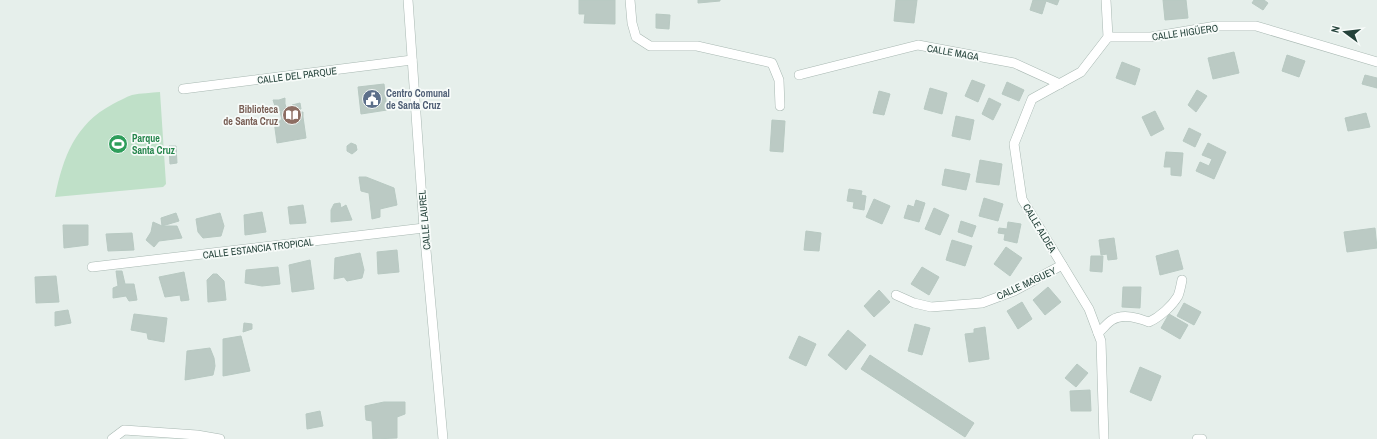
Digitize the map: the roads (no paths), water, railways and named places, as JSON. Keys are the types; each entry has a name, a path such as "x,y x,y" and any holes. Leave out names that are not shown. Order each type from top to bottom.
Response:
{"street":[{"name":"CALLE LAUREL","path":"408,0 424,228 443,439"},
{"path":"630,0 632,23 636,37 650,46 697,46 772,63 779,80 780,106"},
{"path":"1106,0 1108,37"},
{"name":"CALLE HIGÜERO","path":"1108,37 1151,37 1216,26 1256,26 1377,62"},
{"name":"CALLE ALDEA","path":"1104,439 1101,341 1089,309 1022,199 1014,144 1032,99 1081,72 1108,37"},
{"name":"CALLE MAGA","path":"800,74 799,75 918,45 1014,63 1060,84"},
{"name":"CALLE DEL PARQUE","path":"183,89 412,60"},
{"name":"CALLE ESTANCIA TROPICAL","path":"92,267 424,228"},
{"name":"CALLE MAGUEY","path":"896,295 914,303 931,307 982,303 1014,291 1062,266"},
{"path":"1098,333 1113,320 1123,316 1140,318 1149,322 1156,319 1166,310 1178,295 1182,280"},
{"path":"112,439 124,430 197,435 220,439"},
{"path":"1197,439 1202,439"}],"place":[{"name":"Centro Comunal de Santa Cruz","path":"372,99"},
{"name":"Biblioteca de Santa Cruz","path":"292,115"},
{"name":"Parque Santa Cruz","path":"118,144"}]}
